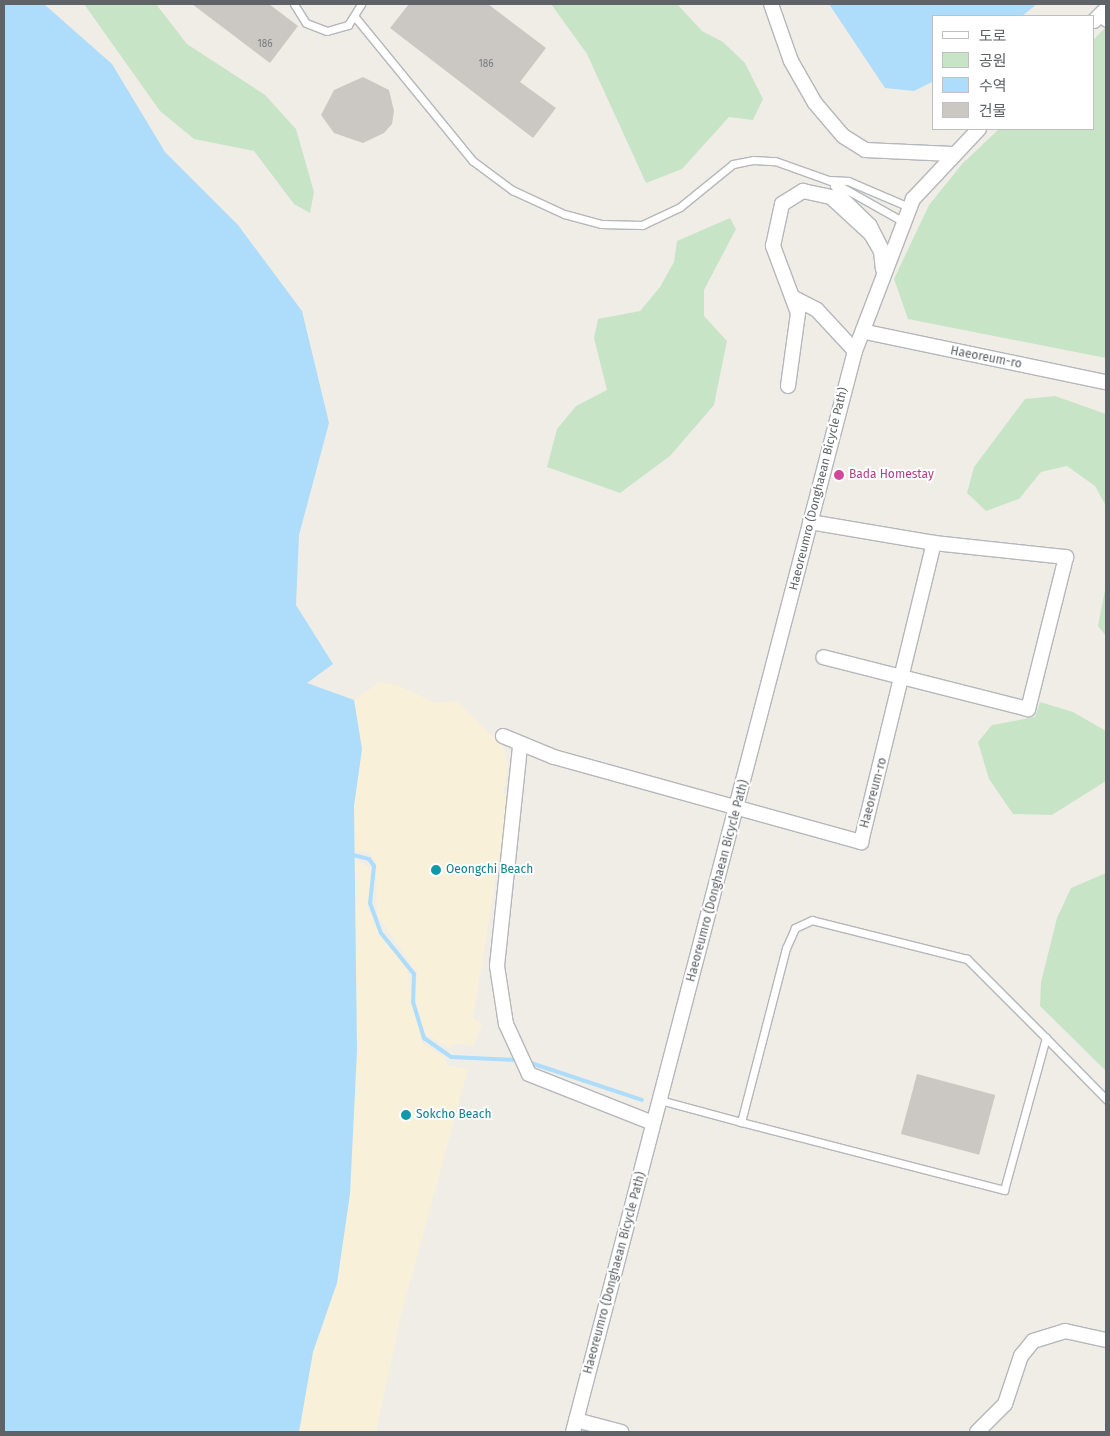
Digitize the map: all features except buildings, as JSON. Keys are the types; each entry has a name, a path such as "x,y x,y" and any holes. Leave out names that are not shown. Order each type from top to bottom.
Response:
{"street":[{"path":"770,4 791,61 815,103 843,136 865,150 952,154"},
{"name":"Haeoreumro (Donghaean Bicycle Path)","path":"575,1426 855,351 866,332 885,268 909,207 952,154 978,130"},
{"path":"788,386 798,313 774,253 778,214 795,194 812,191 831,197 874,240 885,268"},
{"path":"792,297 817,310 855,351"},
{"name":"Haeoreum-ro","path":"866,332 1106,382"},
{"path":"810,522 934,543 1066,557 1028,709 823,657"},
{"path":"904,678 934,543"},
{"name":"Haeoreum-ro","path":"737,808 861,842 904,678"},
{"path":"503,736 520,747 737,808"},
{"path":"520,747 497,966 506,1024 528,1074 653,1123"},
{"path":"977,1432 1005,1404 1021,1356 1033,1341 1066,1331 1106,1340"},
{"path":"575,1426 621,1432"}],"lane":[{"path":"294,4 299,15 316,29 338,30 356,17 361,4"},
{"path":"356,17 473,161 512,190 564,214 601,224 642,225 680,206 733,164 754,160 775,161 826,180 902,221"},
{"path":"826,180 848,181 909,207"},
{"path":"826,180 878,231 885,268"},
{"path":"741,1122 786,948 795,928 812,920 967,959 1106,1099"},
{"path":"660,1100 1004,1190 1046,1038"}],"green space":[{"path":"84,4 156,4 187,44 265,95 296,129 314,192 310,213 294,204 254,151 194,139 160,111"},
{"path":"551,4 677,4 702,31 723,42 745,63 763,99 753,120 729,117 682,169 646,183 587,54"},
{"path":"1106,27 1106,358 908,319 894,279 929,205 962,164 998,130 1095,130 1095,38"},
{"path":"730,218 736,229 704,290 704,316 727,341 714,405 670,456 620,493 547,467 557,429 576,406 607,390 594,338 598,319 640,311 660,287 674,262 677,241"},
{"path":"1055,396 1106,414 1106,506 1095,486 1067,466 1041,472 1019,499 986,511 967,493 974,467 1025,399"},
{"path":"1106,585 1106,636 1098,626"},
{"path":"1040,702 1073,712 1106,731 1106,781 1052,815 1013,814 989,779 978,742 992,725 1035,717"},
{"path":"1106,873 1106,1071 1040,1006 1041,982 1057,918 1071,888"}],"sand":[{"name":"Oeongchi Beach","path":"380,682 397,685 435,703 456,701 503,746 508,767 503,794 509,795 473,1019 482,1024 473,1046 456,1043 449,1048 424,1033 416,1001 417,972 377,915 376,862 369,852 354,851 354,806 362,749 354,700"},
{"name":"Sokcho Beach","path":"354,860 371,868 368,910 406,964 422,1043 444,1057 448,1066 468,1069 401,1315 376,1432 299,1432 313,1352 337,1283 350,1194 357,1050"}],"water":[{"path":"4,4 44,4 112,64 165,152 238,225 302,311 329,423 299,535 296,605 333,664 307,683 354,700 362,749 354,806 357,1050 350,1194 337,1283 313,1352 299,1432 4,1432"},
{"path":"829,4 1037,4 1023,15 932,15 932,82 914,91 885,88"}],"waterway":[{"path":"353,855 369,859 374,866 370,903 381,933 414,974 413,1002 424,1038 451,1057 518,1060"},
{"path":"528,1062 642,1100"}],"place":[{"name":"Bada Homestay","path":"839,475"},
{"name":"Oeongchi Beach","path":"436,870"},
{"name":"Sokcho Beach","path":"406,1115"}]}
